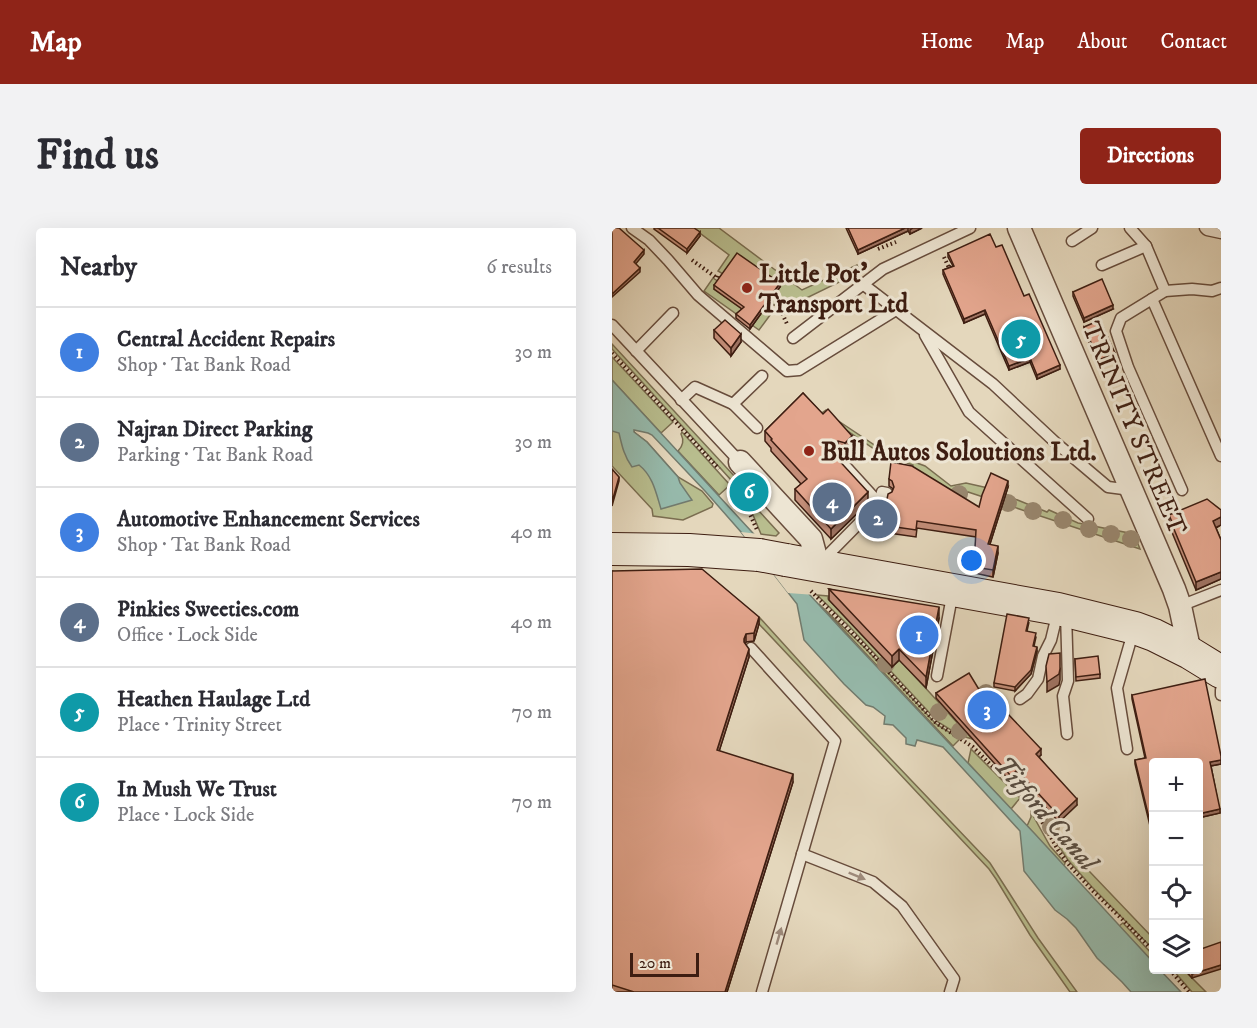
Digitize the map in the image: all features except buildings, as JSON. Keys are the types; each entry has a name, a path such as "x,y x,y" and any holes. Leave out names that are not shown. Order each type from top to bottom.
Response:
{"street":[{"name":"TRINITY STREET","path":"1019,228 1180,606 1190,653"},
{"path":"731,468 811,539 818,565"},
{"path":"612,549 768,550 818,565 1062,610 1135,628 1190,653 1221,672"}],"lane":[{"path":"632,228 649,240 698,295 787,371 800,370 896,310"},
{"path":"793,338 883,269 970,228"},
{"path":"1072,241 1092,228"},
{"path":"1130,228 1146,246 1165,291"},
{"path":"1205,228 1221,234"},
{"path":"1102,265 1146,246"},
{"path":"864,285 993,384 1108,487 1131,490"},
{"path":"1182,490 1128,366 1116,331 1122,318 1165,291 1192,289 1212,291 1221,288"},
{"path":"1152,299 1221,456"},
{"path":"636,351 673,313"},
{"path":"612,326 681,400 731,468"},
{"path":"923,330 969,412 1088,519"},
{"path":"733,404 762,376"},
{"path":"681,400 695,387 733,404 756,428"},
{"path":"839,459 845,472 879,503"},
{"path":"818,565 879,503 882,492 887,493"},
{"path":"1180,606 1221,590"},
{"path":"937,676 954,591"},
{"path":"1020,699 1027,694 1038,679 1043,656 1062,610"},
{"path":"1062,610 1068,681 1063,696 1067,734"},
{"path":"1127,749 1117,688 1135,628"},
{"path":"751,648 835,741 762,992"},
{"path":"1221,690 1221,695"},
{"path":"802,854 873,882 902,906 954,979 950,992"}],"path":[{"path":"937,243 950,268 959,264"},
{"path":"704,268 717,278 718,275 722,278"},
{"path":"768,303 782,313"},
{"path":"612,353 731,468"},
{"path":"741,494 768,550"},
{"path":"820,601 936,723 973,747 1022,796 1036,811 1070,866 1149,947"},
{"path":"1174,974 1189,992"}],"shaded area":[{"path":"693,228 719,228 802,290 857,265 860,272 784,309 780,301 776,306 718,271 729,255"},
{"path":"713,278 719,282 714,289 756,319 766,305 773,311 759,330 704,291"},
{"path":"612,344 753,496 742,492 612,349"},
{"path":"612,357 673,422 661,433 612,380"},
{"path":"612,380 1149,958 1149,974 1164,974 1181,992 1131,992 1097,958 1076,928 1055,910 1024,871 1020,831 943,747 917,740 915,746 906,744 906,738 893,725 884,724 885,716 866,705 844,684 804,640 797,604 741,532 652,435 634,430 678,477 692,500 661,509 648,474 639,465 632,467 625,455 619,433 612,431"},
{"path":"826,410 831,416 882,450 925,466 951,486 966,483 988,488 1078,523 1134,534 1140,549 968,492 962,503 912,472 913,465 883,455 843,428 816,417"},
{"path":"612,411 647,442 678,477 702,491 713,504 712,507 683,520 653,516 652,509 612,466"},
{"path":"682,432 730,485 719,495 678,451 682,443"},
{"path":"749,500 779,533 776,536 761,534 748,503"},
{"path":"817,595 828,596 828,599 892,667 900,660 972,739 959,735 938,722"},
{"path":"819,604 864,647 936,724 960,739 953,746"},
{"path":"760,618 990,863 1038,938 1077,992 1070,992 1030,935 989,869 759,624"},
{"path":"971,749 1020,798 1011,809 968,763"},
{"path":"1031,812 1050,846 1065,863 1064,866 1027,826"},
{"path":"1043,814 1090,872 1149,934 1149,945 1092,887 1058,845"},
{"path":"1123,923 1149,951 1149,958 1119,926"},
{"path":"1176,974 1188,974 1206,992 1192,992"}],"pier":[{"path":"741,532 759,534 815,595 788,593"}],"place":[{"name":"Little Pot' Transport Ltd","path":"747,288"},
{"name":"Heathen Haulage Ltd","path":"1021,339"},
{"name":"Bull Autos Soloutions Ltd.","path":"809,451"},
{"name":"In Mush We Trust","path":"749,492"},
{"name":"Pinkies Sweeties.com","path":"832,502"},
{"name":"Najran Direct Parking","path":"878,519"},
{"name":"Central Accident Repairs","path":"919,635"},
{"name":"Automotive Enhancement Services","path":"987,710"}],"water label":[{"name":"Titford Canal","path":"1046,813"}]}
